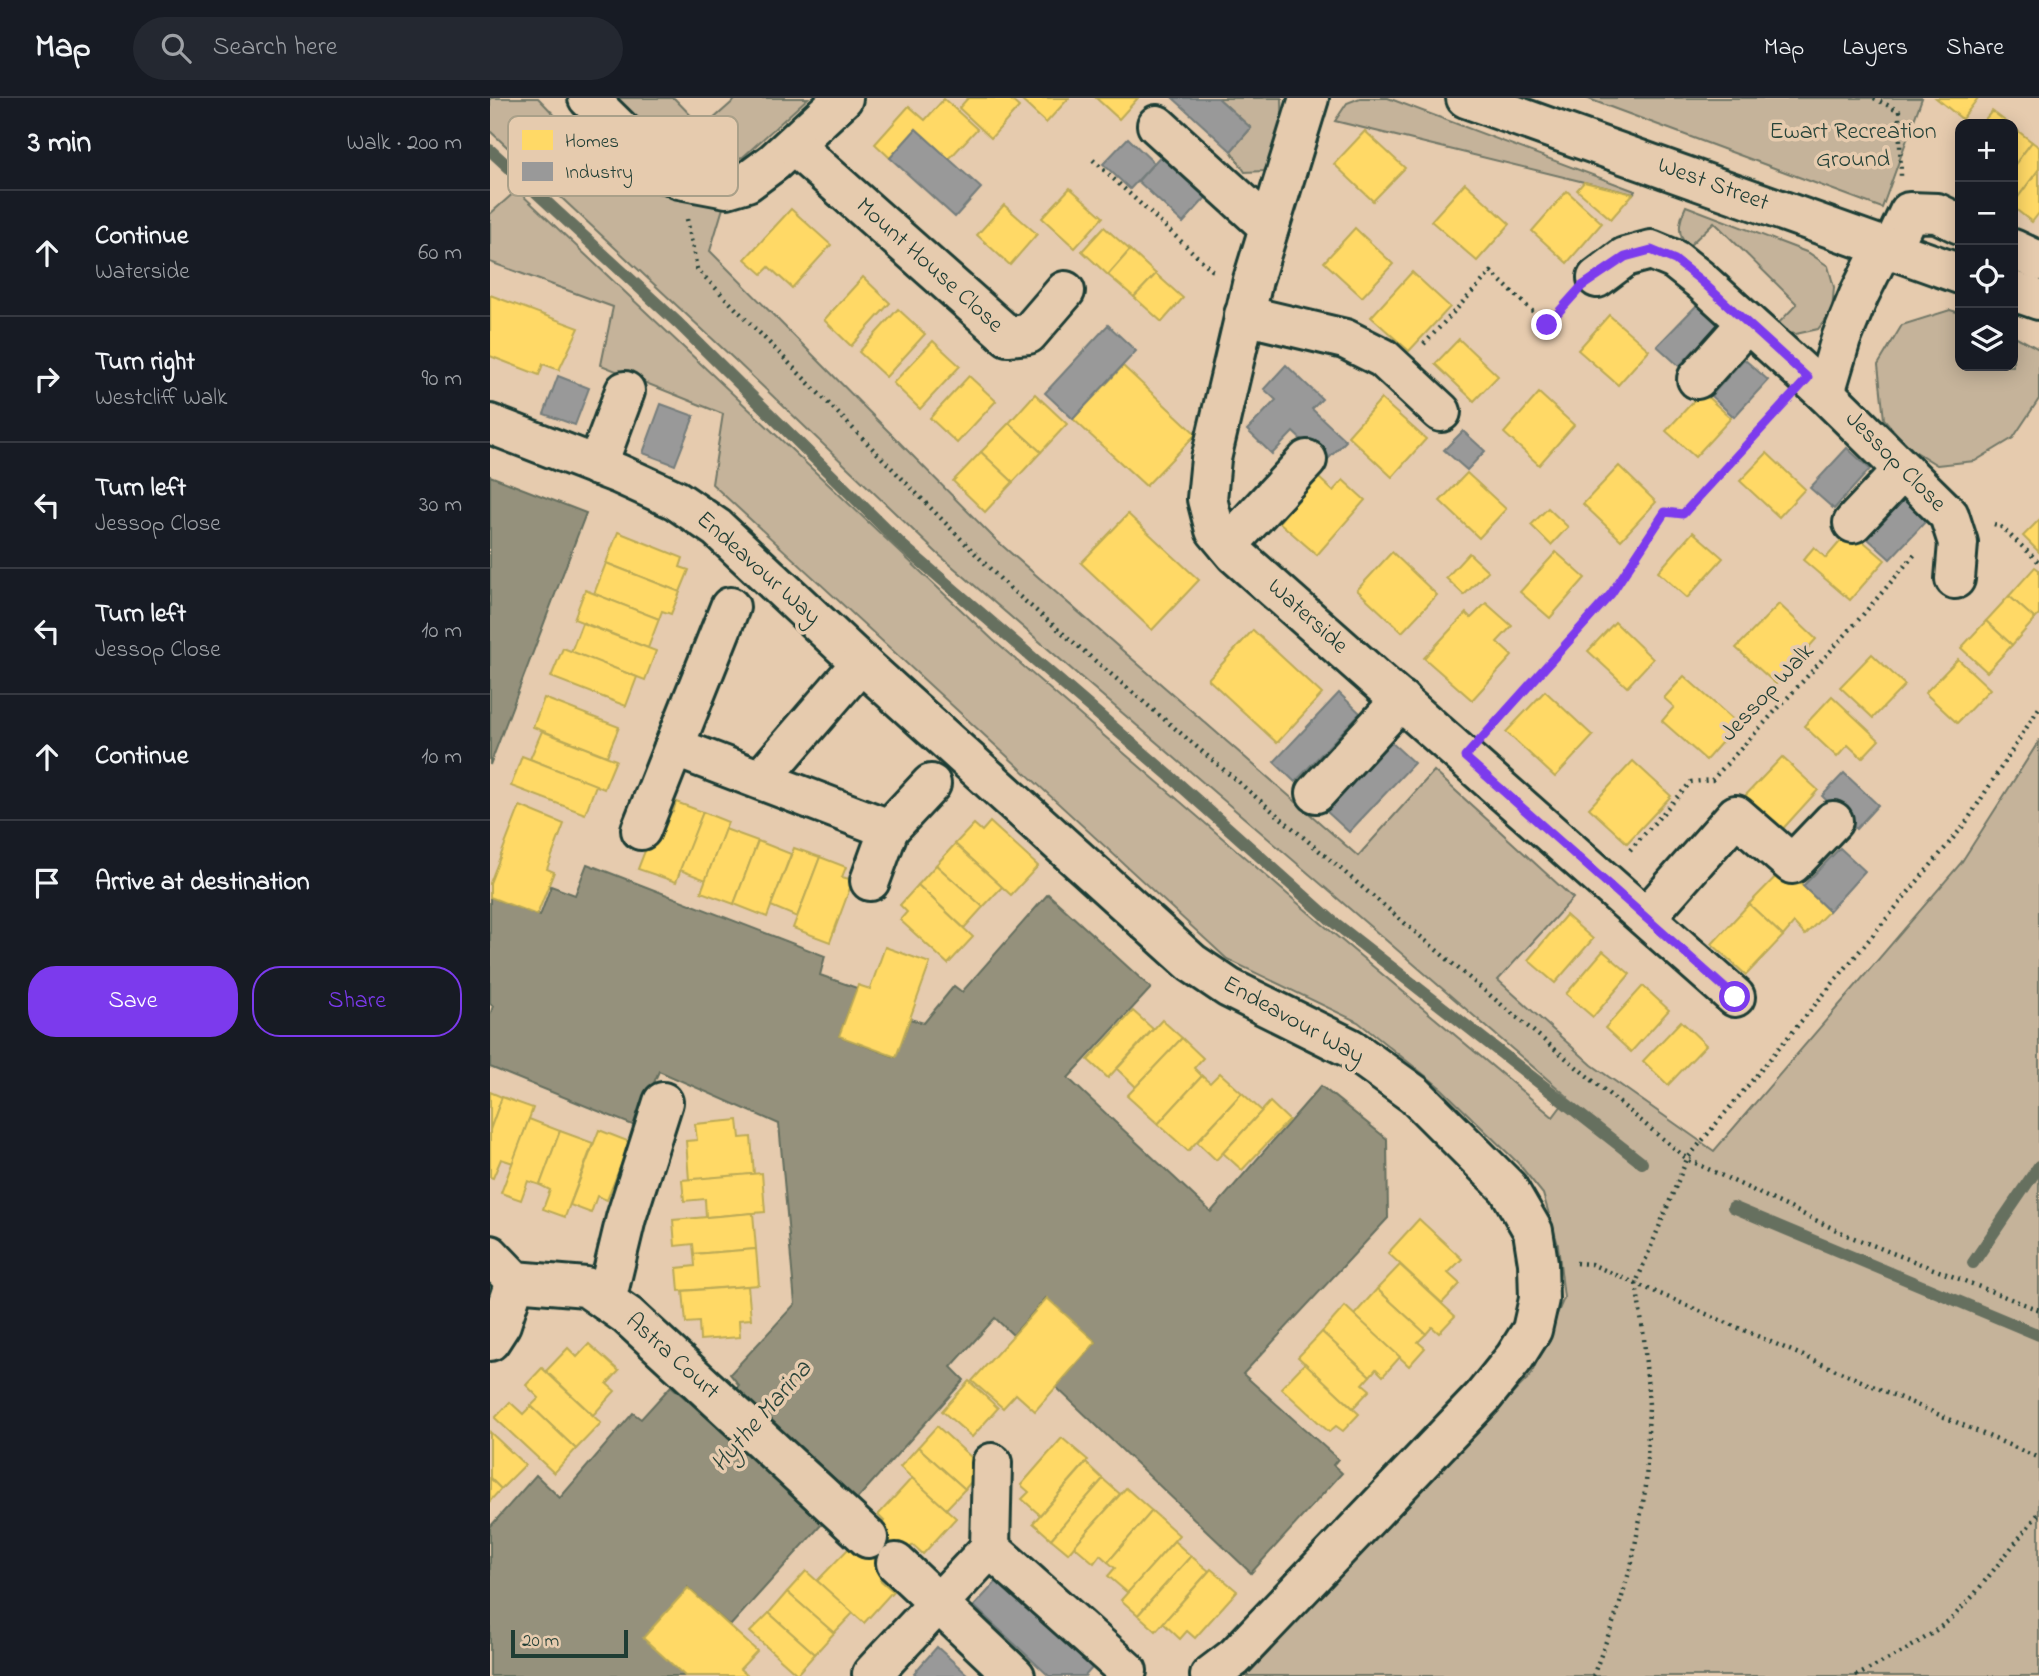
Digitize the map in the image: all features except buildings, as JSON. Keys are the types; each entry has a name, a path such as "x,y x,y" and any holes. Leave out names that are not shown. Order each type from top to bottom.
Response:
{"street":[{"path":"588,98 606,116"},
{"path":"738,185 747,182 774,162 843,98"},
{"name":"Waterside","path":"1308,98 1249,298 1211,459 1207,499 1215,530 1228,545 1735,997"},
{"name":"West Street","path":"1466,98 1955,272"},
{"path":"1157,125 1269,227"},
{"name":"Mount House Close","path":"793,145 1008,337 1028,334 1065,291"},
{"path":"1909,212 1937,213 1955,222"},
{"name":"Jessop Close","path":"1816,385 1842,339 1858,295 1909,212"},
{"name":"Jessop Close","path":"1597,278 1625,257 1651,250 1675,260 1699,279 1816,385 1949,515 1958,543 1955,579"},
{"path":"2018,251 2039,261"},
{"path":"2018,293 2039,300"},
{"path":"1249,298 1345,339 1382,358 1441,412"},
{"path":"1698,379 1747,323"},
{"path":"597,466 625,391"},
{"name":"Endeavour Way","path":"490,424 677,500 717,528 1192,964 1229,988 1350,1048 1415,1095 1508,1188 1533,1231 1538,1263 1539,1299 1532,1330 1516,1357 1483,1397 1346,1542 1235,1657 1210,1676"},
{"path":"1228,545 1307,460"},
{"path":"1853,523 1903,470"},
{"name":"Endeavour Way","path":"641,830 730,607"},
{"path":"761,779 862,663"},
{"path":"1316,793 1401,700"},
{"path":"674,747 889,829"},
{"path":"870,881 889,829 931,784"},
{"path":"1646,917 1736,815 1792,864 1833,821"},
{"path":"606,1301 626,1218 663,1101"},
{"name":"Astra Court","path":"490,1341 501,1324 503,1268 586,1287 628,1316 937,1603"},
{"path":"872,1675 989,1548 992,1463"},
{"path":"989,1548 1127,1671"},
{"path":"937,1603 1015,1676"}],"path":[{"path":"1874,98 1899,111 1900,171 1909,212"},
{"path":"1093,160 1212,270 1249,298"},
{"path":"1399,372 1490,272 1547,325 1582,286 1597,278"},
{"path":"1465,757 1611,594 1665,512 1683,514 1816,385"},
{"name":"Jessop Walk","path":"1604,880 1691,782 1712,780 1848,632 1949,515"},
{"path":"1593,1676 1632,1562 1646,1486 1649,1405 1644,1338 1636,1283 1687,1159 1965,824 2039,708"},
{"path":"1538,1263 1591,1264 2039,1458"},
{"path":"1856,1676 1906,1650 1951,1619 1973,1596 2039,1513"}],"green space":[{"path":"490,98 538,98 555,116 508,116 508,148 490,131"},
{"path":"612,98 674,98 691,116 629,116"},
{"path":"737,98 808,98 743,157 738,158 738,116 717,116"},
{"path":"1218,98 1282,98 1280,136 1275,152 1264,171 1245,172 1231,151 1251,128"},
{"path":"1360,98 1388,98 1635,191 1633,194 1335,121 1347,103"},
{"name":"Ewart Recreation Ground","path":"1586,98 1922,98 1882,208"},
{"path":"510,196 523,196 993,640 1315,918 1553,1117 1568,1097 938,554 560,196 726,198 710,251 997,541 1358,856 1434,771 1573,898 1498,980 1592,1065 1714,1151 1961,863 2039,741 2039,1676 1239,1676 1531,1375 1564,1298 1558,1245 1543,1194 1518,1163 1442,1089 1358,1022 1227,959 712,484 723,414 601,365 613,307 490,262 490,214"},
{"path":"1686,206 1809,253 1828,266 1834,287 1832,311 1818,329 1796,334 1772,330 1797,304 1714,222 1688,247 1680,227"},
{"path":"1950,310 1955,312 1955,371 2018,371 2018,338 2039,349 2039,399 2013,438 1975,461 1937,465 1908,447 1884,419 1878,365 1902,325"}],"water":[{"path":"490,476 586,513 490,765"},
{"name":"Hythe Marina","path":"587,864 825,956 820,975 857,988 839,1036 895,1057 910,1019 924,1023 954,986 962,992 1048,894 1151,988 1068,1078 1211,1212 1321,1086 1387,1139 1388,1218 1243,1374 1338,1459 1333,1465 1342,1473 1251,1573 1056,1387 1096,1342 1046,1298 1013,1335 995,1318 951,1367 964,1380 857,1499 816,1462 789,1493 822,1524 730,1626 688,1588 685,1676 490,1676 490,1527 536,1475 560,1498 633,1413 641,1419 671,1386 709,1419 739,1385 730,1374 795,1304 779,1124 659,1071 635,1126 490,1067 490,1015 493,1006 490,1004 490,897 540,916 551,886 575,895"}],"waterway":[{"path":"490,150 508,167"},
{"path":"540,196 678,323 903,546 1171,777 1331,920 1642,1163"},
{"path":"1973,1263 2039,1166"},
{"path":"1733,1207 2039,1335"}],"route":[{"path":"1547,325 1582,286 1625,257 1651,250 1675,260 1699,279 1808,378 1683,514 1665,512 1611,594 1465,757 1735,997"}]}
